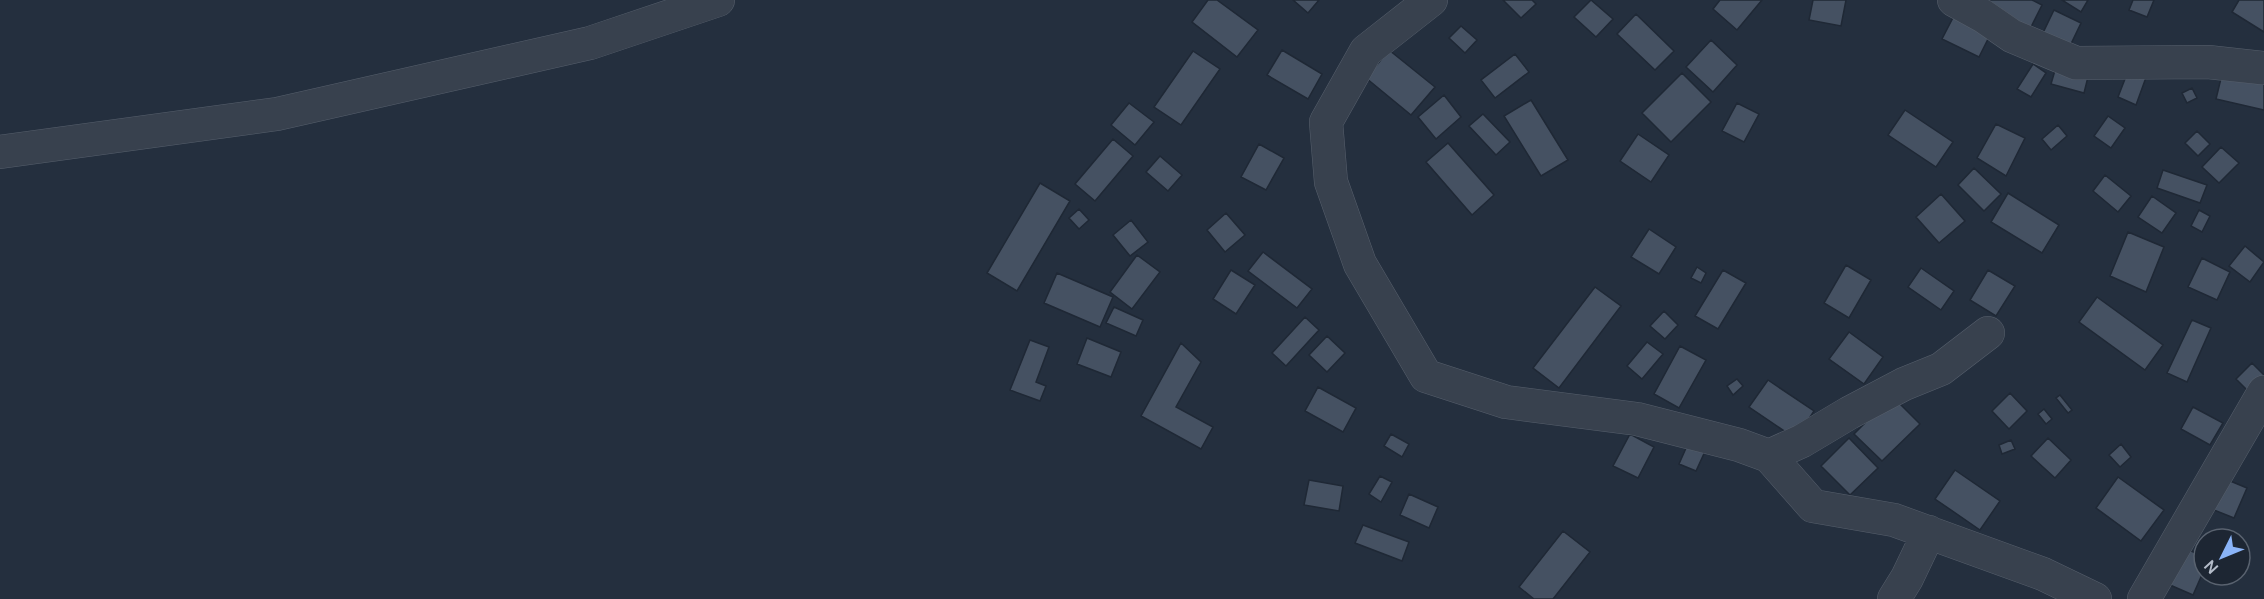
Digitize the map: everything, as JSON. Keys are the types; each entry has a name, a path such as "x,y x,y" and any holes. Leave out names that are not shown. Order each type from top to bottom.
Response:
{"street":[{"path":"0,152 277,114 590,42 718,0"},
{"path":"1431,0 1366,51 1326,122 1331,182 1360,264 1426,376 1506,402 1637,419 1739,445 1769,456 1813,506 1894,520 2043,573 2095,599"},
{"path":"1954,0 2012,36 2076,63 2208,62 2264,68"},
{"path":"1769,456 1802,441 1904,384 1941,369 1988,333"},
{"path":"2144,599 2264,392"},
{"path":"1894,599 1929,532"}],"building":[{"path":"1208,0 1217,0 1258,30 1237,57 1192,22"},
{"path":"1293,0 1319,0 1308,13"},
{"path":"1503,0 1532,0 1536,4 1521,18"},
{"path":"1591,0 1613,19 1596,37 1574,17"},
{"path":"1720,0 1762,0 1737,30 1713,9"},
{"path":"1813,0 1846,0 1841,26 1809,20"},
{"path":"1988,0 2032,0 2042,5 2030,29"},
{"path":"2062,0 2088,0 2081,12"},
{"path":"2133,0 2154,0 2147,17 2129,10"},
{"path":"2239,0 2264,0 2264,32 2232,12"},
{"path":"1958,8 1994,27 1979,57 1942,39"},
{"path":"2054,10 2081,23 2068,50 2041,37"},
{"path":"1636,14 1674,51 1655,70 1617,34"},
{"path":"1461,26 1477,40 1465,53 1449,38"},
{"path":"1711,40 1737,65 1713,92 1686,67"},
{"path":"1282,50 1322,74 1308,99 1267,75"},
{"path":"1389,50 1435,87 1411,115 1366,78"},
{"path":"1193,51 1220,69 1181,125 1154,107"},
{"path":"1515,54 1529,72 1495,98 1481,80"},
{"path":"2058,60 2090,69 2084,93 2051,84"},
{"path":"2033,64 2046,73 2031,97 2017,89"},
{"path":"2130,66 2148,72 2136,105 2118,97"},
{"path":"2223,70 2264,79 2264,110 2216,99"},
{"path":"1682,73 1711,102 1671,142 1642,113"},
{"path":"2192,88 2197,98 2187,103 2182,93"},
{"path":"1444,95 1461,117 1436,139 1418,117"},
{"path":"1531,100 1568,160 1541,176 1504,116"},
{"path":"1129,103 1154,122 1135,145 1111,125"},
{"path":"1737,103 1759,114 1744,142 1722,131"},
{"path":"1905,110 1953,142 1936,167 1888,135"},
{"path":"1483,114 1510,142 1496,155 1469,126"},
{"path":"2108,116 2125,128 2111,148 2094,136"},
{"path":"1996,124 2025,138 2006,176 1977,158"},
{"path":"2058,125 2067,136 2051,150 2042,139"},
{"path":"2197,131 2210,144 2198,156 2185,143"},
{"path":"1638,134 1669,155 1651,182 1620,161"},
{"path":"1113,139 1133,156 1095,201 1075,184"},
{"path":"1448,143 1494,195 1472,215 1426,162"},
{"path":"1259,144 1284,158 1266,190 1241,177"},
{"path":"2221,147 2239,163 2219,183 2202,167"},
{"path":"1160,156 1182,175 1168,191 1146,172"},
{"path":"1974,168 2001,194 1984,211 1958,185"},
{"path":"2163,170 2207,185 2200,203 2157,188"},
{"path":"2105,175 2131,196 2118,212 2093,191"},
{"path":"1040,183 1070,201 1017,291 987,273"},
{"path":"2008,193 2059,225 2042,253 1991,222"},
{"path":"1941,194 1965,221 1939,243 1916,217"},
{"path":"2152,196 2176,213 2162,233 2138,217"},
{"path":"1079,209 1089,220 1079,229 1069,218"},
{"path":"2199,210 2210,216 2202,232 2191,226"},
{"path":"1226,213 1245,235 1225,252 1207,230"},
{"path":"1131,220 1148,242 1130,256 1113,235"},
{"path":"1649,229 1676,247 1659,274 1631,257"},
{"path":"2128,232 2164,247 2146,292 2110,276"},
{"path":"2245,246 2264,262 2250,282 2229,266"},
{"path":"1263,252 1312,289 1297,308 1248,271"},
{"path":"1137,255 1160,272 1132,309 1110,292"},
{"path":"2202,258 2230,272 2217,300 2188,287"},
{"path":"1846,265 1871,280 1849,318 1824,303"},
{"path":"1697,267 1706,273 1701,283 1691,278"},
{"path":"1921,268 1954,291 1941,310 1908,287"},
{"path":"1231,270 1255,285 1236,314 1213,299"},
{"path":"1723,270 1746,283 1718,329 1695,316"},
{"path":"1988,270 2015,286 1996,316 1970,300"},
{"path":"1057,273 1113,297 1100,327 1044,303"},
{"path":"1595,287 1621,306 1559,388 1533,368"},
{"path":"2097,297 2163,345 2145,370 2079,322"},
{"path":"1114,307 1143,320 1136,336 1106,323"},
{"path":"1664,311 1678,325 1665,339 1650,326"},
{"path":"1305,317 1319,330 1286,366 1272,353"},
{"path":"2192,320 2211,328 2187,382 2167,373"},
{"path":"1849,332 1883,357 1864,384 1829,359"},
{"path":"1327,336 1345,353 1327,372 1309,355"},
{"path":"1087,338 1121,352 1111,377 1077,364"},
{"path":"1030,340 1049,347 1036,382 1046,386 1040,401 1010,390"},
{"path":"1647,342 1663,354 1642,379 1627,366"},
{"path":"1181,343 1201,362 1176,407 1213,427 1201,449 1141,416"},
{"path":"1680,346 1706,360 1679,408 1654,394"},
{"path":"2252,363 2264,375 2248,391 2236,379"},
{"path":"1737,379 1743,386 1733,395 1727,386"},
{"path":"1768,380 1814,411 1796,439 1749,407"},
{"path":"1318,387 1356,408 1343,432 1305,411"},
{"path":"2010,393 2027,411 2009,429 1992,411"},
{"path":"2060,395 2072,410 2068,413 2056,398"},
{"path":"1892,396 1920,424 1882,461 1854,434"},
{"path":"2193,407 2223,423 2210,445 2181,429"},
{"path":"2044,409 2052,419 2046,424 2038,414"},
{"path":"1391,434 1409,444 1402,457 1384,446"},
{"path":"1630,434 1654,447 1638,478 1613,466"},
{"path":"1849,438 1878,468 1850,495 1821,466"},
{"path":"2048,438 2071,460 2055,478 2031,456"},
{"path":"1690,439 1707,447 1696,471 1679,464"},
{"path":"2011,440 2015,449 2002,454 1999,445"},
{"path":"2121,444 2131,457 2120,467 2109,455"},
{"path":"1955,470 2000,501 1980,530 1935,499"},
{"path":"2211,473 2247,488 2234,518 2199,504"},
{"path":"1380,476 1392,482 1381,502 1369,494"},
{"path":"2118,477 2164,510 2141,541 2096,508"},
{"path":"1309,480 1343,486 1339,511 1304,505"},
{"path":"1409,494 1438,507 1429,528 1400,515"},
{"path":"1363,525 1409,542 1402,561 1355,543"},
{"path":"1563,531 1590,552 1553,599 1534,599 1519,587"},
{"path":"2187,549 2192,551 2192,587 2197,587 2193,595 2170,585"}]}
